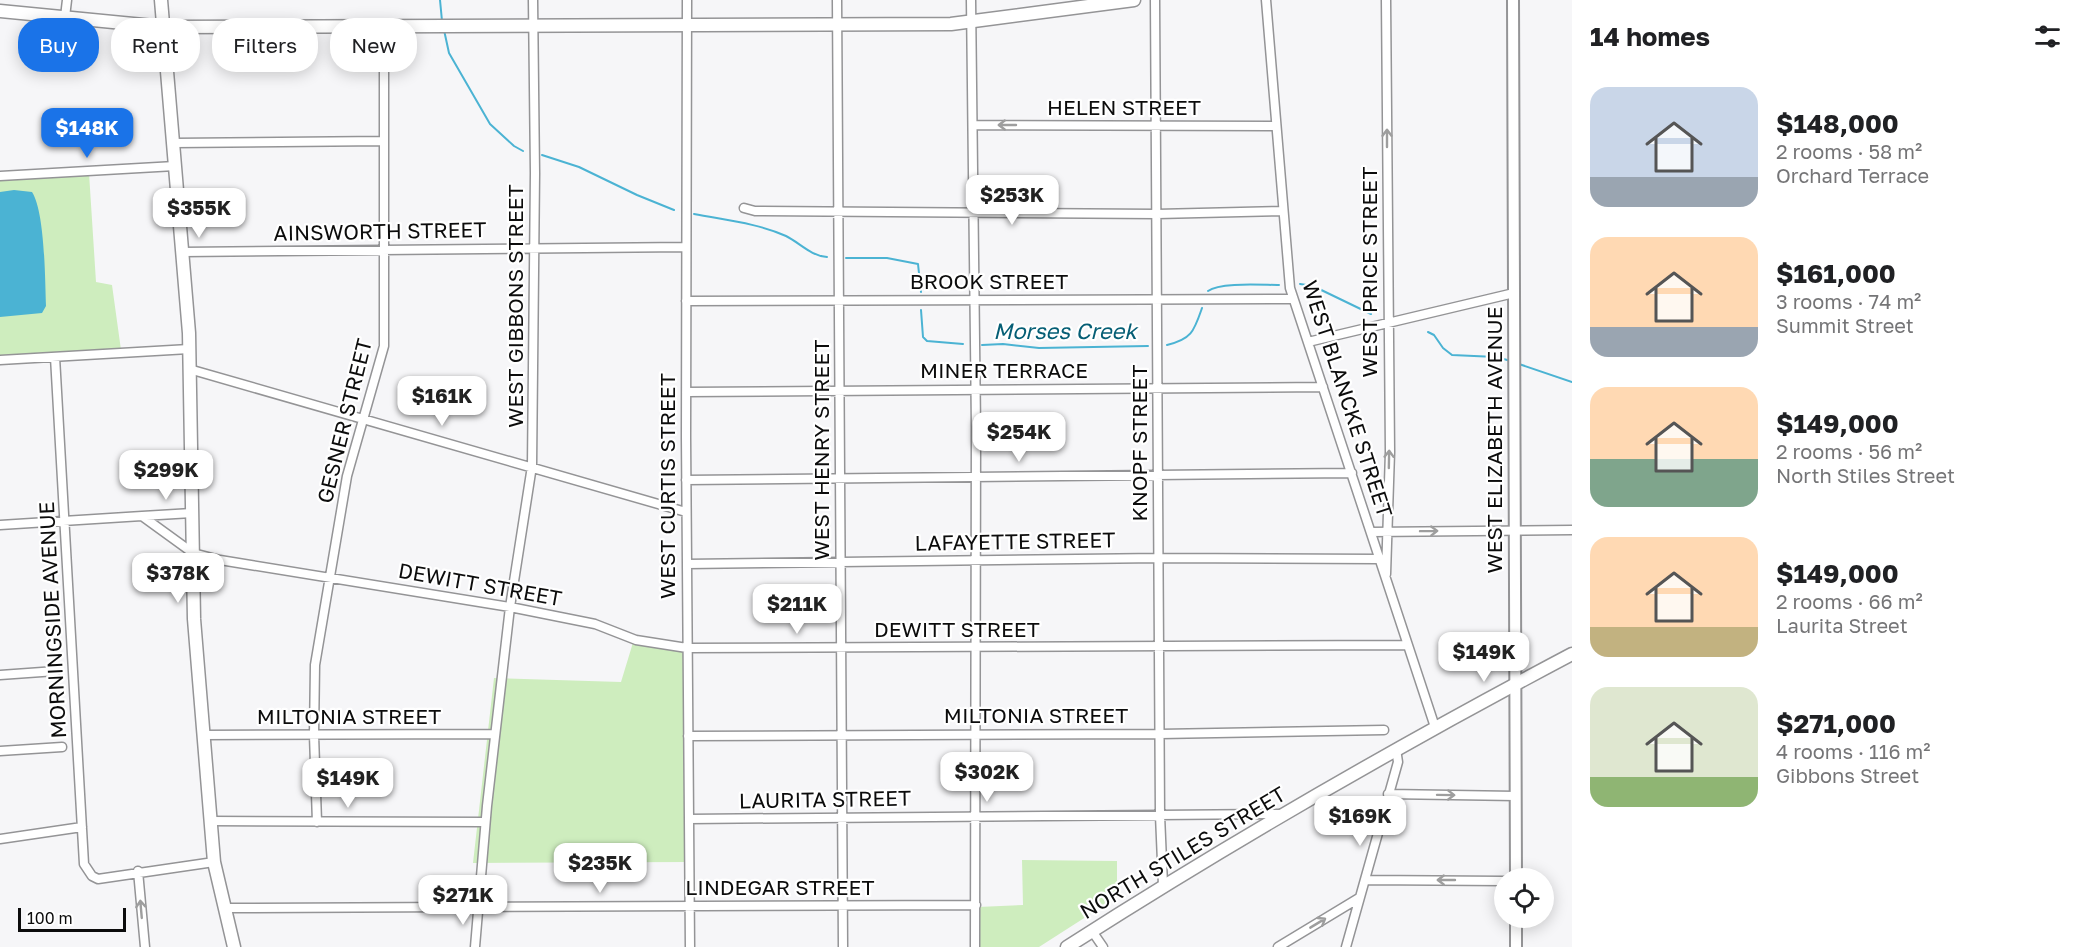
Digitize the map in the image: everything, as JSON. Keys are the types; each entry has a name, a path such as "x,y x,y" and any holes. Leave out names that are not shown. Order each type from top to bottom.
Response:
{"main road":[{"path":"161,0 163,18"},
{"path":"417,27 971,22 1134,0"},
{"path":"0,11 65,18"},
{"path":"200,27 330,27"},
{"path":"168,72 189,349 194,619 214,862 234,947"},
{"name":"NORTH STILES STREET","path":"1066,947 1163,885 1396,749 1572,654"}],"street":[{"path":"65,18 67,0"},
{"name":"WEST GIBBONS STREET","path":"475,947 485,822 510,607 532,466 535,249 533,0"},
{"name":"WEST CURTIS STREET","path":"687,0 686,512 690,947"},
{"name":"WEST HENRY STREET","path":"837,0 843,947"},
{"path":"971,0 976,477 975,947"},
{"name":"KNOPF STREET","path":"1155,0 1160,815 1163,885"},
{"name":"WEST BLANCKE STREET","path":"1266,0 1287,267 1293,299 1435,727"},
{"name":"WEST PRICE STREET","path":"1386,0 1389,322 1389,531 1386,580"},
{"name":"WEST ELIZABETH AVENUE","path":"1513,0 1520,260 1514,293 1516,868"},
{"name":"GESNER STREET","path":"317,822 314,735 315,665 345,485 384,346 384,72"},
{"name":"HELEN STREET","path":"973,125 1276,126"},
{"path":"174,143 384,141"},
{"path":"0,176 176,166"},
{"path":"744,208 755,211 1157,214 1283,211"},
{"name":"AINSWORTH STREET","path":"182,252 686,247"},
{"path":"1308,342 1514,293"},
{"name":"BROOK STREET","path":"686,301 1293,299"},
{"path":"0,360 189,349"},
{"name":"MORNINGSIDE AVENUE","path":"55,357 84,864 87,870 98,879 138,872"},
{"path":"189,369 686,512"},
{"name":"MINER TERRACE","path":"686,392 1323,387"},
{"path":"686,480 1352,473"},
{"path":"0,525 192,513"},
{"path":"142,516 193,553"},
{"path":"1371,532 1572,530"},
{"name":"DEWITT STREET","path":"193,553 220,560 510,607 595,624 636,639 687,648 1407,645"},
{"name":"LAFAYETTE STREET","path":"687,564 1159,558 1379,559"},
{"path":"0,675 56,671"},
{"name":"MILTONIA STREET","path":"688,736 1160,734 1384,730"},
{"name":"MILTONIA STREET","path":"203,735 495,734"},
{"path":"0,751 63,747"},
{"path":"1346,947 1398,762 1396,749"},
{"path":"1388,794 1516,796"},
{"name":"LAURITA STREET","path":"689,819 1287,814"},
{"path":"210,821 485,822"},
{"path":"0,839 82,827"},
{"path":"145,947 138,872 214,862"},
{"path":"1365,880 1494,881"},
{"path":"1278,947 1359,898"},
{"name":"LINDEGAR STREET","path":"225,908 976,905"},
{"path":"1516,928 1516,947"},
{"path":"1092,930 1103,947"}],"green space":[{"path":"89,173 96,282 112,285 121,350 0,358 0,179"},
{"path":"635,636 691,648 689,862 473,863 494,678 621,682"},
{"path":"1022,860 1117,861 1117,897 1039,947 979,947 978,907 1023,905"}],"water":[{"path":"14,190 32,192 40,215 46,306 42,313 0,317 0,192"}],"waterway":[{"name":"Morses Creek","path":"440,0 442,21"},
{"name":"Morses Creek","path":"444,30 449,53 490,124 514,146 523,151"},
{"name":"Morses Creek","path":"542,155 579,167 674,210"},
{"name":"Morses Creek","path":"694,214 752,225 775,232 816,254 827,257"},
{"name":"Morses Creek","path":"846,258 887,258 918,264 921,292"},
{"name":"Morses Creek","path":"1300,284 1313,286 1371,314"},
{"name":"Morses Creek","path":"1208,291 1231,285 1279,285"},
{"name":"Morses Creek","path":"1167,345 1182,340 1191,333 1202,308"},
{"name":"Morses Creek","path":"921,310 923,337 927,341 963,344"},
{"name":"Morses Creek","path":"1428,332 1434,335 1443,348 1452,355 1496,357 1511,361"},
{"name":"Morses Creek","path":"982,345 1003,344 1039,348 1148,346"},
{"name":"Morses Creek","path":"1516,363 1572,382"}]}
